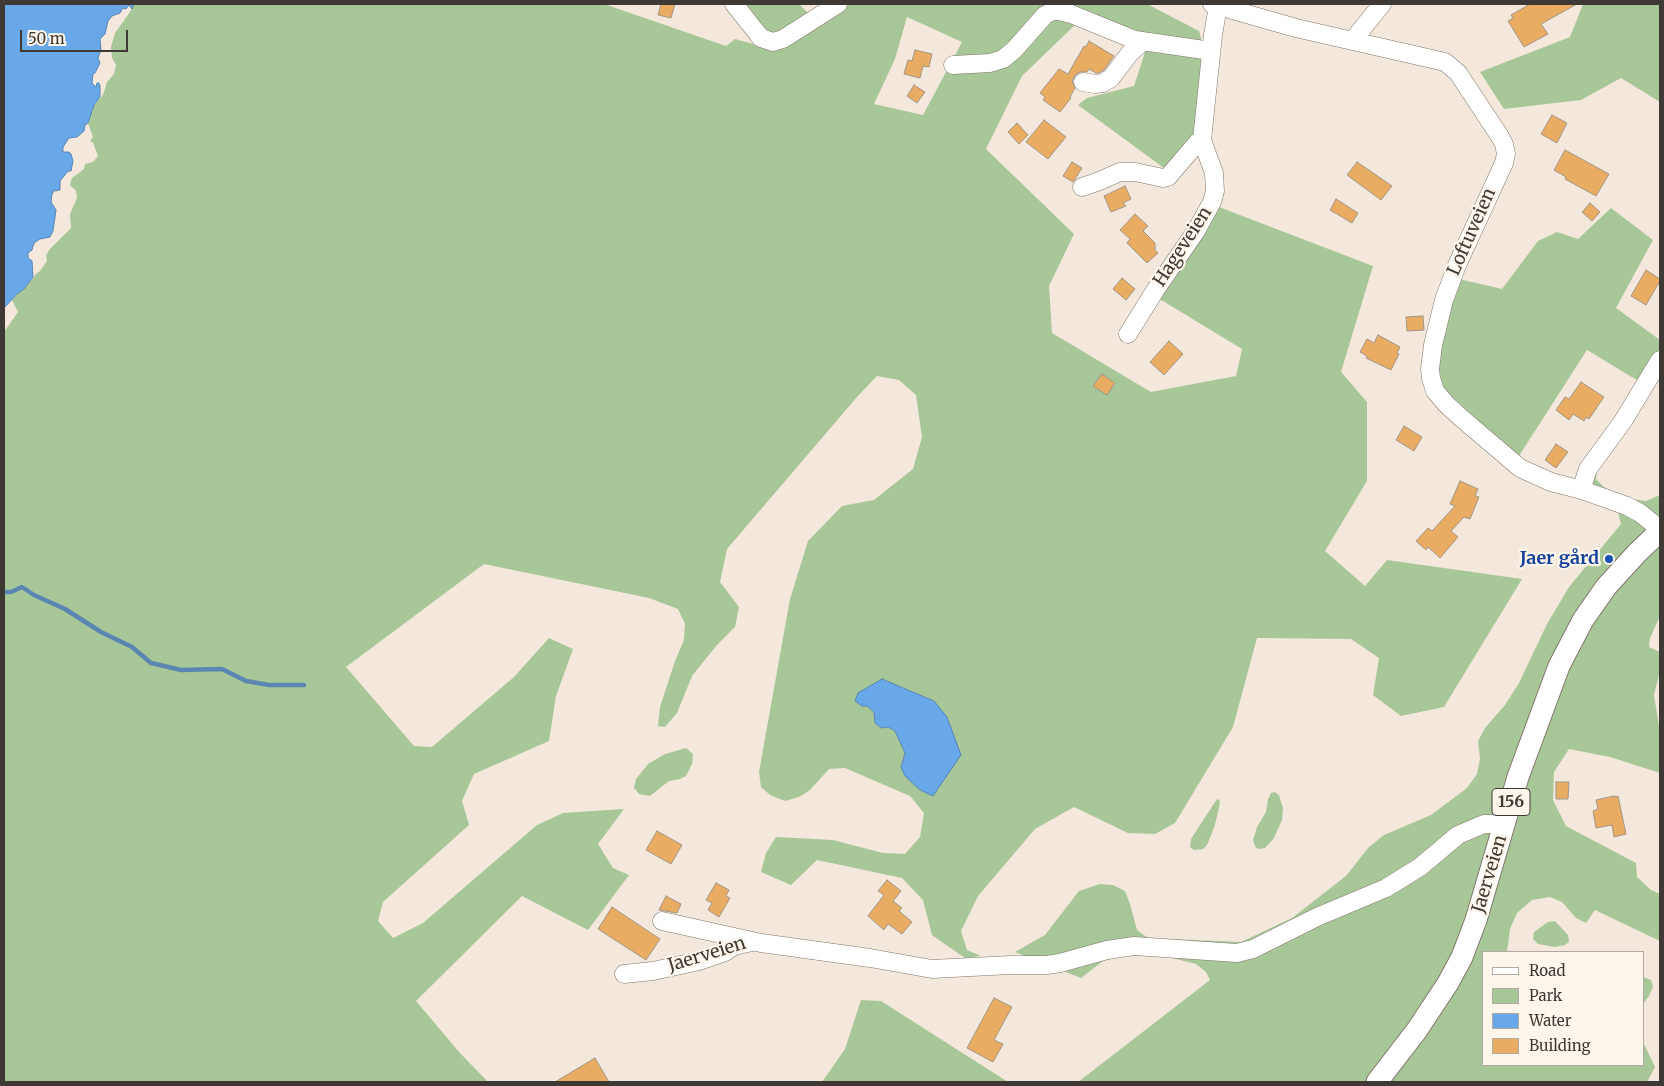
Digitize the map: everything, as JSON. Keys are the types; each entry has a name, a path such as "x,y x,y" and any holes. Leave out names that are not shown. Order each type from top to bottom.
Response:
{"main road":[{"name":"Jaerveien","path":"1377,1082 1417,1030 1448,983 1462,957 1476,920 1518,777 1559,666 1583,620 1606,587 1660,530"}],"street":[{"path":"734,4 761,38 773,42 783,39 838,4"},
{"path":"1353,40 1382,4"},
{"name":"Loftuveien","path":"1215,5 1296,28 1448,63 1458,74 1499,135 1506,149 1504,163 1483,205 1450,283 1439,316 1430,369 1435,390 1446,404 1520,468 1551,482 1582,490 1628,506 1640,513 1660,530"},
{"name":"Hageveien","path":"1128,334 1196,231 1212,202 1215,191 1214,173 1202,140 1215,5"},
{"path":"953,65 990,63 1003,59 1045,15 1055,10 1071,14 1142,42 1212,51"},
{"path":"1083,82 1103,83 1111,78 1130,53 1142,42"},
{"path":"1082,186 1120,172 1135,172 1163,178 1168,177 1202,140"},
{"path":"1582,490 1588,469 1623,421 1660,360"},
{"path":"755,941 932,969 1047,965 1107,950 1134,946 1237,953 1252,949 1317,917 1386,888 1420,867 1458,835 1484,824 1505,824"},
{"name":"Jaerveien","path":"662,921 710,933 755,941"},
{"name":"Jaerveien","path":"624,974 653,971 699,962 725,952 734,946 755,941"}],"green space":[{"path":"134,4 604,4 726,46 735,39 764,47 766,32 745,4 799,4 818,23 848,4 1147,4 1199,31 1203,45 1198,129 1168,171 1078,105 1087,98 1134,86 1145,52 1140,38 1076,24 1022,76 986,149 1074,234 1049,286 1052,333 1151,392 1236,376 1242,349 1158,298 1219,207 1373,266 1341,372 1367,402 1367,481 1325,551 1365,586 1387,560 1522,579 1444,707 1401,716 1373,695 1379,658 1351,639 1257,638 1233,727 1175,823 1155,834 1128,833 1074,807 1035,829 978,896 961,931 967,950 981,956 965,958 932,935 923,900 902,878 817,860 791,885 761,872 766,853 776,837 833,840 883,853 905,854 920,837 924,813 910,796 845,768 829,769 810,790 799,797 785,801 770,795 761,787 759,772 790,599 808,541 842,506 874,500 913,469 922,437 916,395 899,380 877,376 727,549 720,582 739,607 735,627 717,645 692,676 677,713 665,727 658,726 660,707 684,640 685,624 678,609 649,598 484,564 346,667 414,746 432,747 514,677 549,638 573,649 556,696 549,741 474,774 462,801 469,825 383,902 378,921 393,938 423,923 537,825 563,813 624,809 598,844 613,868 629,875 588,930 522,896 416,1001 460,1053 488,1082 4,1082 4,332 18,312 12,300 40,271 47,261 46,256 49,250 71,228 70,214 77,198 76,191 70,185 72,178 84,169 85,164 93,162 98,156 93,143 90,141 93,137 88,123 89,116 94,105 103,95 107,82 114,74 116,65 112,58 111,47 115,33","holes":["907,17 962,42 923,115 874,104 895,59","867,706 961,755 901,767 905,753 895,731 888,727 881,728 875,723 875,712"]},
{"path":"1583,4 1660,4 1660,102 1621,78 1581,100 1504,109 1480,72 1570,37"},
{"path":"1611,208 1653,240 1616,308 1660,340 1660,373 1650,388 1587,350 1517,459 1499,439 1447,392 1437,375 1439,348 1459,279 1502,289 1538,241 1557,232 1578,239"},
{"path":"1598,463 1596,479 1604,487 1624,498 1646,501 1660,495 1660,616 1650,638 1649,647 1660,652 1660,671 1654,695 1660,732 1660,773 1610,757 1569,749 1554,772 1553,800 1566,826 1636,863 1637,877 1651,890 1660,894 1660,941 1595,910 1586,923 1576,918 1562,902 1550,897 1532,900 1517,913 1510,929 1507,951 1482,951 1482,1066 1644,1066 1644,1044 1655,1067 1647,1082 1078,1082 1210,980 1206,972 1196,964 1164,956 1123,956 1103,961 1081,978 1015,952 1045,935 1079,891 1100,884 1113,885 1125,891 1137,930 1148,938 1241,942 1292,918 1346,876 1369,847 1384,835 1431,815 1467,788 1477,774 1480,759 1478,741 1485,728 1505,705 1519,683 1547,624 1569,587 1621,524 1618,512 1592,501 1568,495"},
{"path":"686,748 693,754 692,764 686,776 669,781 650,796 639,794 634,788 636,779 648,764 665,754"},
{"path":"1275,792 1279,795 1283,808 1282,820 1274,838 1265,848 1258,849 1253,840 1257,827 1266,812 1268,799 1271,793"},
{"path":"1217,799 1220,801 1219,808 1207,845 1203,849 1194,850 1190,847 1191,839"},
{"path":"1555,921 1568,935 1569,942 1555,947 1538,944 1533,939 1534,932 1548,922"},
{"path":"1644,977 1651,980 1653,987 1644,1003"},
{"path":"861,1000 881,1001 1008,1082 822,1082 845,1049"}],"water":[{"path":"4,4 134,4 132,9 129,5 126,9 123,8 120,13 112,16 108,21 105,34 100,39 101,50 98,58 100,63 93,74 92,83 96,87 97,83 99,83 100,97 94,105 84,131 77,137 69,138 63,147 63,152 69,152 73,161 71,171 68,171 60,181 60,190 54,191 52,194 51,202 56,210 53,231 50,237 40,239 34,243 32,250 28,253 28,258 32,261 33,277 24,289 4,308"},
{"path":"882,679 934,701 947,717 961,755 933,796 920,790 905,776 901,767 905,753 895,731 888,727 881,728 875,723 874,712 867,706 862,706 855,701 858,693"}],"building":[{"path":"661,4 675,4 671,18 658,15"},
{"path":"1530,4 1577,4 1541,24 1548,34 1524,47 1508,21 1513,18 1511,15"},
{"path":"1089,41 1114,56 1104,70 1099,73 1089,69 1087,72 1080,72 1075,75 1072,81 1075,88 1071,98 1060,112 1043,100 1045,97 1040,93 1059,69 1068,74 1084,46 1086,47"},
{"path":"915,50 932,54 929,67 923,66 920,78 904,74 908,60 912,61"},
{"path":"914,85 925,92 917,103 907,96"},
{"path":"1552,115 1567,123 1557,143 1541,134"},
{"path":"1044,120 1066,137 1048,159 1026,142"},
{"path":"1017,123 1028,135 1019,144 1008,132"},
{"path":"1565,150 1609,174 1596,196 1565,179 1566,177 1554,170"},
{"path":"1072,162 1082,168 1073,182 1063,176"},
{"path":"1357,162 1392,186 1381,200 1347,175"},
{"path":"1125,186 1131,199 1123,203 1126,206 1111,212 1104,196"},
{"path":"1336,199 1358,213 1352,223 1330,210"},
{"path":"1590,203 1600,212 1592,221 1582,212"},
{"path":"1135,214 1148,226 1143,231 1155,243 1155,250 1158,253 1147,263 1127,243 1130,239 1120,230"},
{"path":"1646,270 1660,279 1660,281 1646,305 1631,296"},
{"path":"1122,278 1135,289 1126,300 1113,289"},
{"path":"1423,316 1424,330 1407,331 1406,317"},
{"path":"1378,335 1400,347 1397,353 1399,354 1391,370 1366,358 1367,356 1360,352 1367,339 1374,343"},
{"path":"1169,341 1183,354 1164,375 1150,362"},
{"path":"1102,374 1115,383 1107,395 1093,386"},
{"path":"1581,382 1604,397 1589,419 1586,417 1584,421 1573,414 1569,420 1556,410 1565,397 1569,399"},
{"path":"1404,426 1422,437 1414,451 1396,440"},
{"path":"1556,444 1568,452 1556,468 1545,460"},
{"path":"1460,481 1478,489 1475,496 1479,497 1470,519 1464,517 1451,531 1458,537 1440,558 1428,547 1426,550 1416,541 1428,528 1432,531 1455,506 1450,504"},
{"path":"1556,782 1569,782 1568,799 1556,799"},
{"path":"1618,796 1626,834 1614,837 1612,825 1596,828 1593,811 1598,809 1596,800"},
{"path":"657,831 682,845 671,864 646,850"},
{"path":"887,880 901,891 893,901 902,908 899,911 912,922 902,934 888,924 884,930 868,916 884,895 878,891"},
{"path":"716,883 729,890 726,896 730,898 719,917 708,910 712,903 706,900"},
{"path":"666,896 681,904 677,913 659,910"},
{"path":"612,907 660,939 646,960 598,929"},
{"path":"994,998 1012,1007 994,1040 1003,1044 993,1062 967,1048"},
{"path":"595,1058 609,1082 555,1082"}],"waterway":[{"path":"4,592 11,592 22,587 34,595 65,609 101,632 132,647 151,663 181,670 222,669 246,681 269,685 304,685"}],"place":[{"name":"Jaer gård","path":"1609,559"}]}
